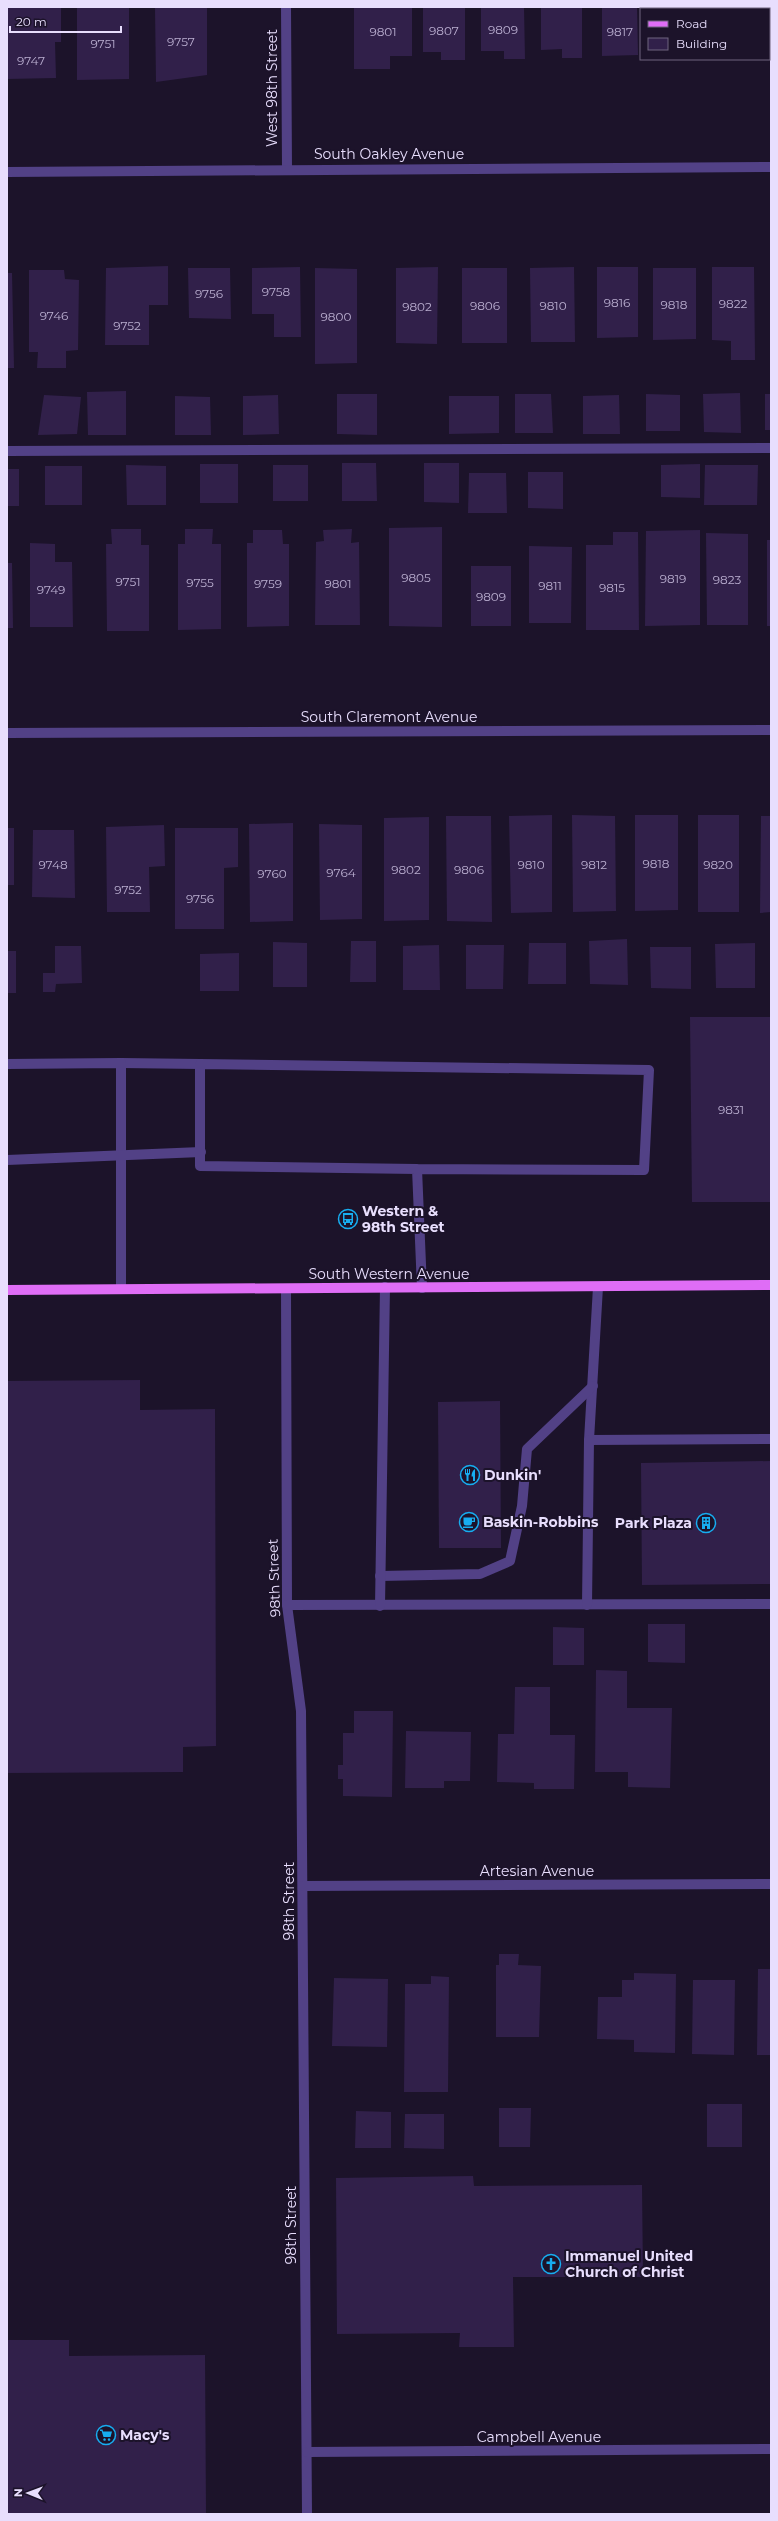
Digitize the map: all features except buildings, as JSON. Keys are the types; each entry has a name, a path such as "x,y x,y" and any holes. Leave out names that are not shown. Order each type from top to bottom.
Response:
{"main road":[{"name":"South Western Avenue","path":"7,1290 771,1286"}],"street":[{"name":"West 98th Street","path":"286,7 287,169"},
{"name":"South Oakley Avenue","path":"7,172 771,167"},
{"path":"7,451 771,448"},
{"name":"South Claremont Avenue","path":"7,733 771,730"},
{"path":"121,1063 121,1289"},
{"path":"7,1064 121,1063 200,1064 650,1070 644,1170 200,1166 200,1064"},
{"path":"7,1160 201,1152"},
{"path":"417,1169 422,1288"},
{"path":"587,1606 589,1440 598,1287"},
{"path":"380,1606 385,1288"},
{"name":"98th Street","path":"286,1289 287,1605 301,1711 307,2514"},
{"path":"380,1576 480,1574 510,1561 522,1506 527,1449 593,1386"},
{"path":"589,1440 771,1439"},
{"path":"287,1605 587,1606 771,1604"},
{"name":"Artesian Avenue","path":"303,1886 771,1884"},
{"name":"Campbell Avenue","path":"307,2452 771,2450"}],"place":[{"name":"Western & 98th Street","path":"348,1219"},
{"name":"Dunkin'","path":"470,1475"},
{"name":"Baskin-Robbins","path":"469,1522"},
{"name":"Park Plaza","path":"706,1523"},
{"name":"Immanuel United Church of Christ","path":"551,2264"},
{"name":"Macy's","path":"106,2435"}]}
